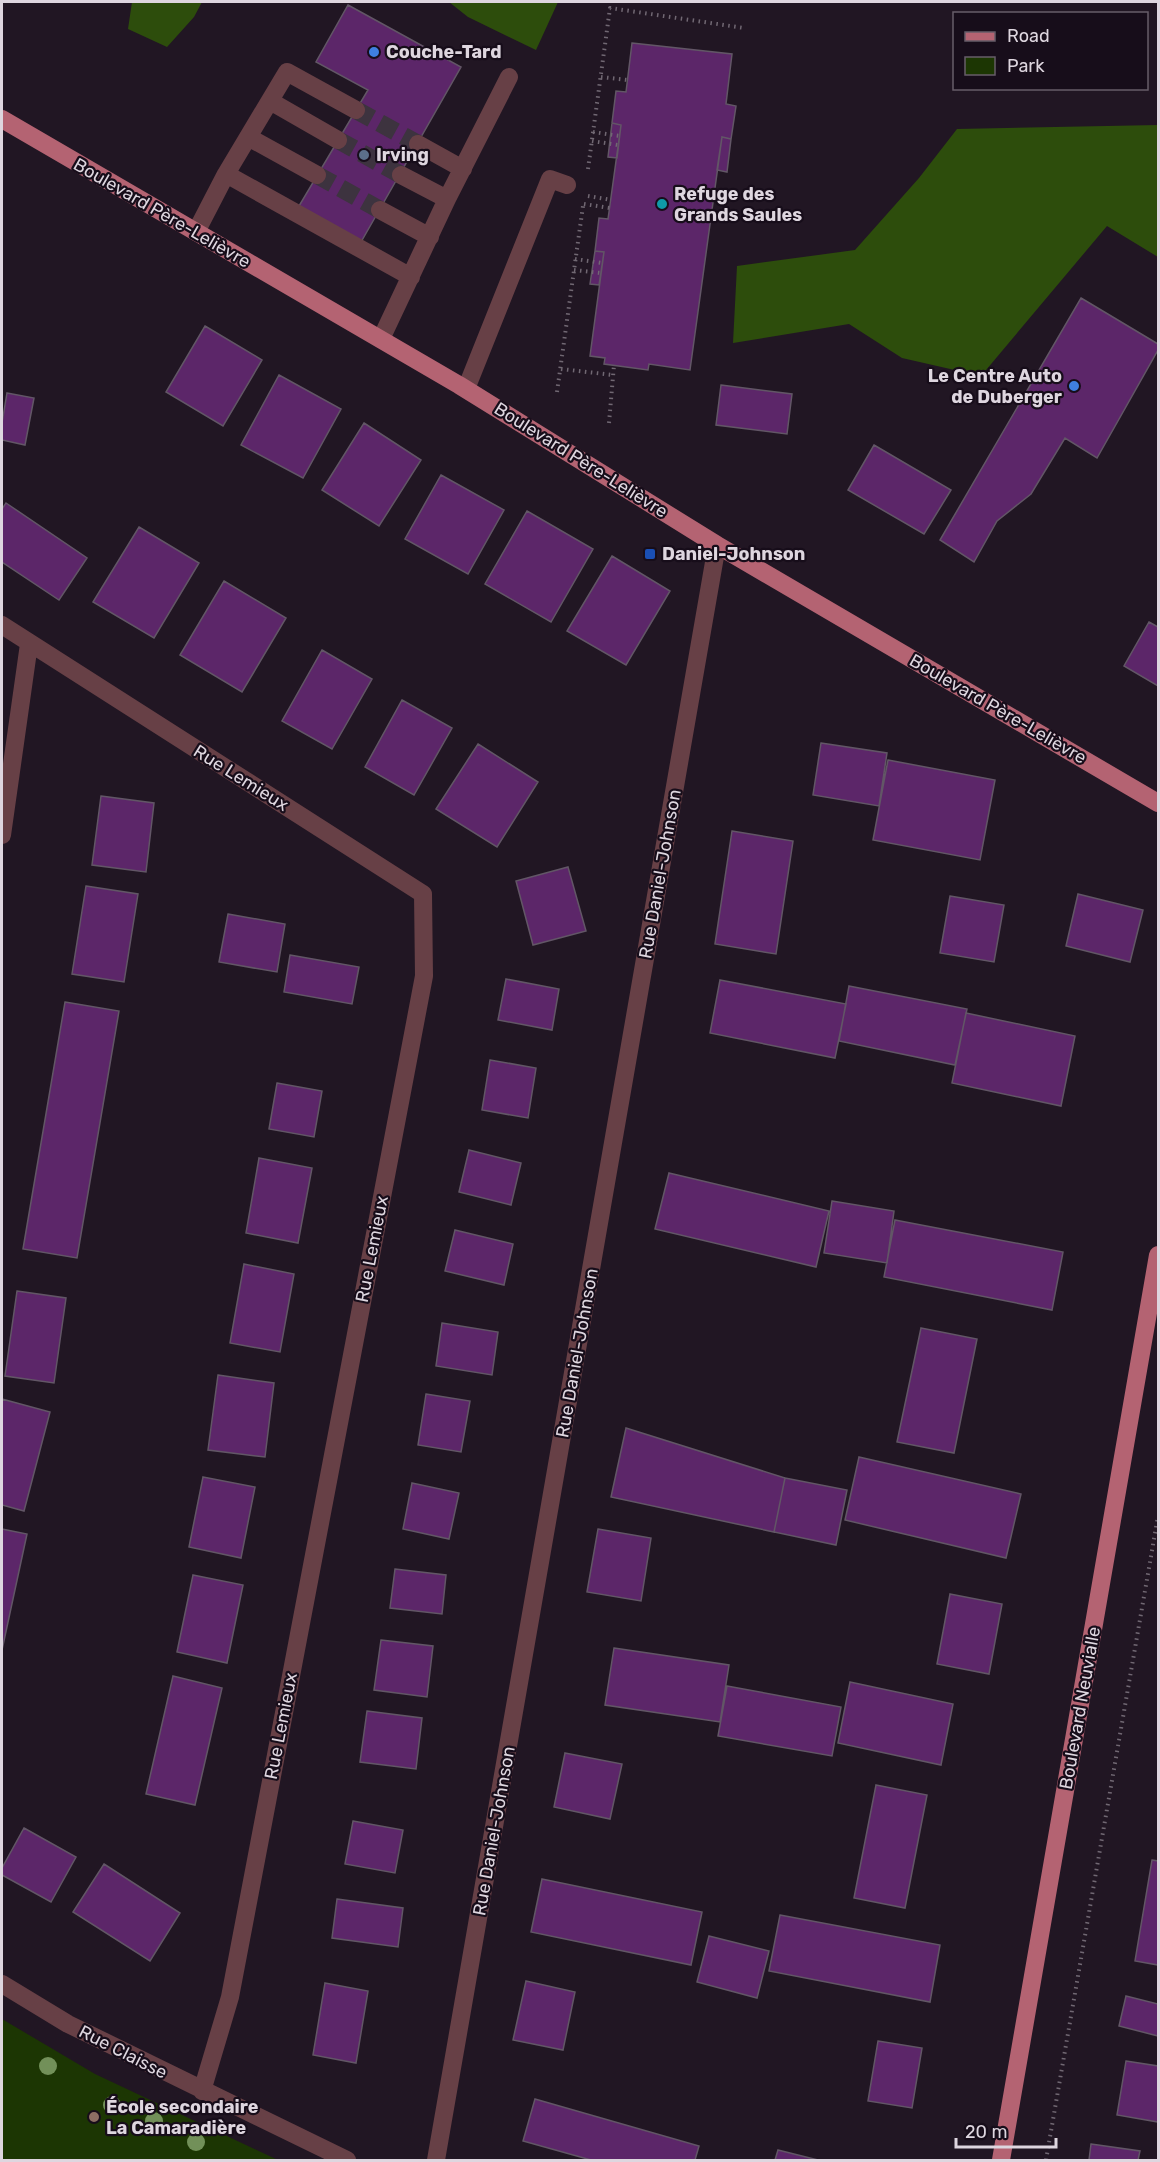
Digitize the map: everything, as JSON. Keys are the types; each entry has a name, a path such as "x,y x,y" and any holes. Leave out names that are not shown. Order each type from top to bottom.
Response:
{"main road":[{"name":"Boulevard Père-Lelièvre","path":"2,119 466,389 717,545 1158,803"},
{"name":"Boulevard Neuvialle","path":"1002,2160 1158,1255"}],"street":[{"path":"196,232 226,174 287,72 356,110"},
{"path":"381,339 447,199 509,77"},
{"path":"270,101 338,140"},
{"path":"248,137 317,175"},
{"path":"418,144 463,170"},
{"path":"226,174 411,277"},
{"path":"400,175 447,199"},
{"path":"466,389 550,179 567,185"},
{"path":"380,210 430,237"},
{"name":"Rue Daniel-Johnson","path":"436,2160 717,545"},
{"name":"Rue Lemieux","path":"2,625 423,894 424,976 230,1997 202,2091"},
{"path":"2,835 30,644"},
{"name":"Rue Claisse","path":"2,1984 68,2024 346,2160"}],"path":[{"path":"610,8 744,28"},
{"path":"601,76 627,80"},
{"path":"593,132 620,136"},
{"path":"592,141 618,145"},
{"path":"584,195 611,200"},
{"path":"583,204 610,208"},
{"path":"576,259 602,263"},
{"path":"574,270 601,273"},
{"path":"609,423 614,365"},
{"path":"561,369 613,375"},
{"path":"1046,2160 1158,1516"}],"green space":[{"path":"132,2 202,2 194,17 167,47 128,29"},
{"path":"449,2 558,2 536,50 468,17"},
{"path":"1158,125 1158,257 1107,226 981,376 902,358 849,324 733,343 737,266 855,250 919,178 957,129"},
{"name":"École secondaire La Camaradière","path":"2,2019 95,2074 278,2160 2,2160"}],"building":[{"path":"348,5 461,67 361,242 299,206 368,90 316,62"},
{"name":"Refuge des Grands Saules","path":"632,43 732,54 726,104 736,106 731,139 722,137 690,370 649,364 648,370 604,364 605,358 590,356 604,252 595,251 599,218 608,219 621,125 612,123 616,91 626,92"},
{"path":"612,123 621,125 617,158 608,157"},
{"path":"722,137 731,139 727,172 717,170"},
{"path":"595,251 604,252 599,285 590,284"},
{"path":"1081,298 1158,344 1158,350 1097,458 1065,438 1031,494 997,521 974,562 940,540"},
{"path":"205,326 262,360 223,426 166,392"},
{"path":"279,375 341,409 303,478 241,445"},
{"path":"721,385 792,394 787,434 716,425"},
{"path":"7,393 34,398 25,445 2,440"},
{"path":"364,423 421,460 379,526 322,490"},
{"path":"874,445 951,490 924,534 848,490"},
{"path":"441,475 504,510 468,574 405,539"},
{"path":"6,503 87,558 59,600 2,562 2,509"},
{"path":"527,511 593,549 551,622 485,584"},
{"path":"139,527 199,563 154,638 93,602"},
{"path":"612,556 670,591 626,665 567,631"},
{"path":"224,581 286,618 242,692 180,655"},
{"path":"1149,622 1158,627 1158,686 1124,666"},
{"path":"322,650 372,679 332,749 282,721"},
{"path":"402,700 452,728 414,795 365,767"},
{"path":"821,743 887,753 879,806 813,795"},
{"path":"478,744 538,782 497,847 436,809"},
{"path":"888,760 995,780 980,860 873,840"},
{"path":"101,796 154,803 146,872 92,865"},
{"path":"732,831 793,841 776,954 715,944"},
{"path":"568,867 586,931 533,945 516,881"},
{"path":"86,886 138,894 124,982 72,974"},
{"path":"1078,894 1143,910 1130,962 1066,946"},
{"path":"950,896 1004,905 994,962 940,953"},
{"path":"228,914 285,924 277,972 219,962"},
{"path":"290,955 359,967 352,1004 284,992"},
{"path":"506,979 559,989 552,1030 498,1020"},
{"path":"720,980 846,1004 835,1058 710,1033"},
{"path":"849,986 967,1009 955,1065 839,1041"},
{"path":"65,1002 119,1011 77,1258 23,1249"},
{"path":"966,1013 1075,1036 1061,1106 952,1083"},
{"path":"490,1060 536,1068 528,1118 482,1110"},
{"path":"277,1083 322,1091 314,1137 269,1129"},
{"path":"469,1150 521,1163 511,1205 459,1192"},
{"path":"259,1158 312,1168 298,1243 246,1233"},
{"path":"669,1173 829,1211 816,1267 655,1229"},
{"path":"832,1201 894,1211 887,1263 824,1253"},
{"path":"895,1220 1063,1252 1052,1310 884,1277"},
{"path":"455,1230 513,1244 504,1285 445,1271"},
{"path":"244,1264 294,1274 280,1352 230,1343"},
{"path":"17,1291 66,1298 54,1383 5,1376"},
{"path":"442,1323 498,1332 492,1375 436,1366"},
{"path":"921,1328 977,1339 954,1453 897,1442"},
{"path":"218,1375 274,1383 265,1457 208,1450"},
{"path":"426,1394 470,1401 461,1452 418,1445"},
{"path":"2,1399 50,1412 24,1511 2,1505"},
{"path":"626,1428 785,1478 774,1532 611,1497"},
{"path":"859,1457 1021,1494 1006,1558 845,1520"},
{"path":"203,1477 255,1487 241,1558 189,1547"},
{"path":"785,1478 847,1490 836,1545 774,1532"},
{"path":"412,1483 459,1493 449,1539 403,1529"},
{"path":"2,1529 27,1534 2,1650"},
{"path":"598,1529 651,1538 641,1601 587,1592"},
{"path":"395,1569 446,1575 442,1614 390,1608"},
{"path":"193,1575 243,1585 227,1663 177,1652"},
{"path":"950,1594 1002,1604 989,1674 937,1664"},
{"path":"381,1640 433,1646 427,1697 374,1690"},
{"path":"614,1648 729,1665 720,1722 605,1705"},
{"path":"173,1676 222,1688 195,1805 146,1794"},
{"path":"850,1682 953,1704 941,1765 838,1743"},
{"path":"727,1686 841,1707 832,1756 718,1736"},
{"path":"367,1711 422,1718 416,1769 360,1762"},
{"path":"565,1753 622,1764 610,1819 554,1807"},
{"path":"876,1785 927,1795 905,1908 854,1898"},
{"path":"353,1821 403,1830 395,1873 345,1864"},
{"path":"24,1828 76,1857 51,1902 2,1875 2,1868"},
{"path":"1152,1860 1158,1861 1158,1965 1135,1961"},
{"path":"104,1864 180,1913 150,1961 73,1912"},
{"path":"542,1879 702,1912 691,1965 531,1932"},
{"path":"337,1899 403,1908 398,1947 332,1938"},
{"path":"780,1915 940,1945 930,2002 769,1971"},
{"path":"709,1936 769,1951 757,1998 697,1982"},
{"path":"526,1981 575,1992 563,2050 513,2040"},
{"path":"325,1983 368,1991 356,2063 313,2055"},
{"path":"1126,1996 1158,2004 1158,2036 1119,2026"},
{"path":"878,2041 922,2048 912,2108 868,2101"},
{"path":"1126,2061 1158,2066 1158,2122 1117,2115"},
{"path":"535,2099 699,2146 695,2160 591,2160 523,2141"},
{"path":"1091,2144 1140,2151 1138,2160 1089,2160"},
{"path":"778,2150 818,2160 775,2160"}],"tunnel":[{"path":"356,110 418,144"},
{"path":"338,140 401,175"},
{"path":"317,175 380,210"}],"place":[{"name":"Couche-Tard","path":"374,52"},
{"name":"Irving","path":"364,155"},
{"name":"Refuge des Grands Saules","path":"662,204"},
{"name":"Le Centre Auto de Duberger","path":"1074,386"},
{"name":"Daniel-Johnson","path":"650,554"},
{"name":"École secondaire La Camaradière","path":"94,2117"}]}
